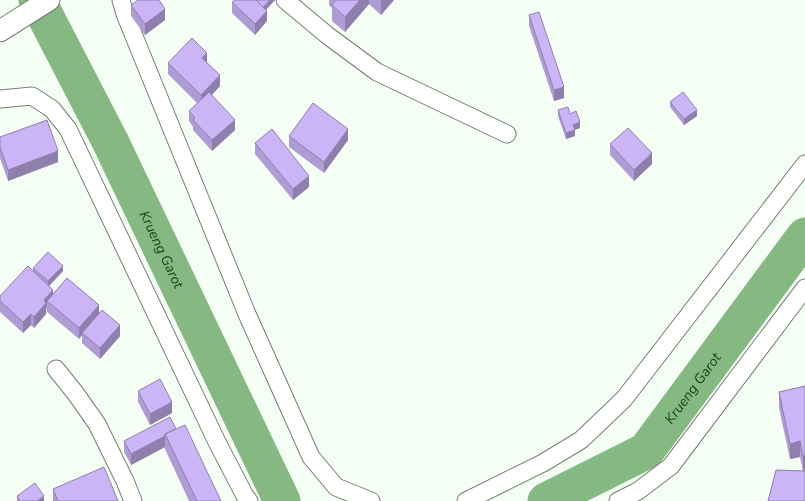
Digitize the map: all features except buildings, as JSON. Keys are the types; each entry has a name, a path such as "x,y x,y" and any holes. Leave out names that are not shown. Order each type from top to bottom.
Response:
{"street":[{"path":"3,29 49,0"},
{"path":"121,0 128,22 247,314 310,457 336,487 371,501"},
{"path":"285,0 327,35 377,72 507,134"},
{"path":"0,99 32,96 52,109 68,129 217,442 249,501"},
{"path":"466,501 543,463 581,440 624,399 805,164"},
{"path":"618,501 638,490 671,466 805,288"},
{"path":"56,369 97,424 125,481 133,501"}],"waterway":[{"name":"Krueng Garot","path":"37,0 110,141 282,501"},
{"name":"Krueng Garot","path":"546,501 646,451 805,236"}]}
